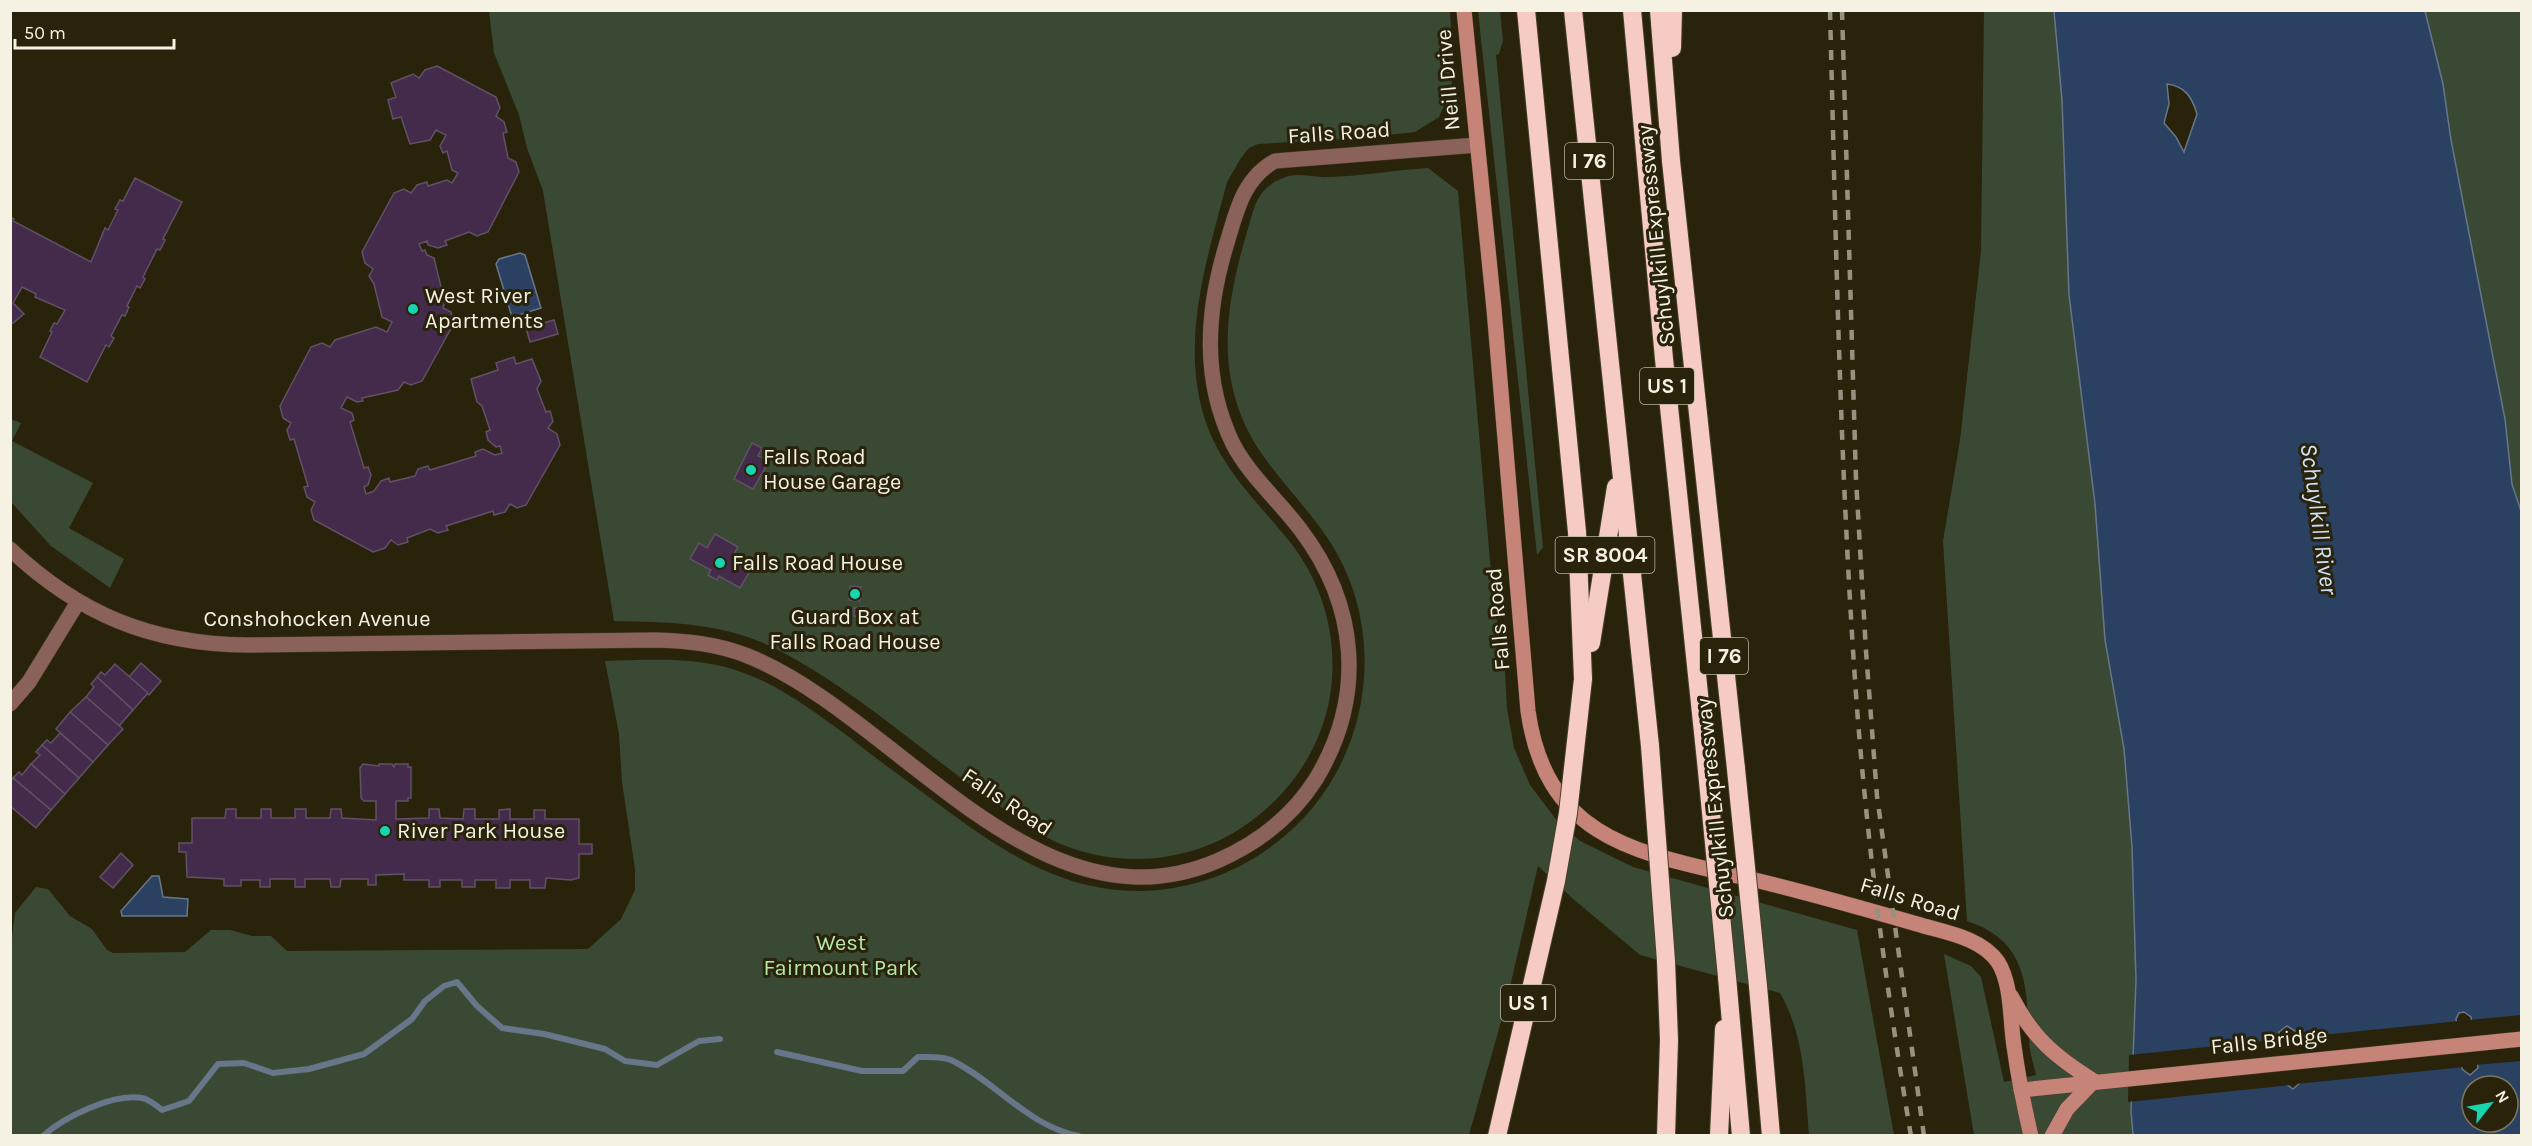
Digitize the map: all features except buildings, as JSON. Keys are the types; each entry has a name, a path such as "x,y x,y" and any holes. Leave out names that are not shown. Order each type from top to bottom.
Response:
{"highway":[{"name":"US 1","path":"1499,1132 1556,881 1568,813 1583,679 1577,532 1526,10"},
{"name":"I 76","path":"1573,10 1650,746 1666,960 1669,1040 1666,1136"},
{"name":"US 1","path":"1632,10 1664,359 1737,1071 1741,1136"},
{"name":"Schuylkill Expressway","path":"1659,10 1671,161 1736,769 1771,1136"},
{"path":"1671,161 1673,10"},
{"name":"SR 8004","path":"1583,679 1620,461"},
{"path":"1719,1136 1727,977"}],"main road":[{"name":"Neill Drive","path":"1464,10 1477,144"},
{"name":"Falls Road","path":"1477,144 1494,309 1528,711 1535,751 1556,792 1595,829 1633,848 1811,893 1969,940 1983,947 1995,958 2003,973 2021,1090 2031,1136"},
{"path":"2006,988 2040,1042 2053,1054 2100,1081 2067,1109 2052,1136"},
{"name":"Falls Bridge","path":"2021,1090 2522,1039"}],"street":[{"name":"Falls Road","path":"614,640 705,643 748,656 774,668 819,695 1002,830 1042,854 1084,868 1128,877 1168,874 1210,864 1248,845 1268,832 1298,804 1323,767 1333,747 1345,705 1349,661 1344,615 1330,573 1299,527 1242,459 1220,408 1211,363 1209,338 1214,291 1234,219 1247,186 1256,174 1275,161 1477,144"},
{"name":"Conshohocken Avenue","path":"10,549 39,575 78,602 142,631 185,640 226,645 614,640"},
{"path":"10,704 29,682 78,602"}],"green space":[{"path":"489,11 1450,11 1453,70 1451,90 1439,117 1415,132 1362,138 1258,144 1249,148 1227,182 1205,267 1196,326 1195,355 1197,384 1203,413 1218,450 1228,466 1290,542 1312,576 1326,614 1330,634 1332,675 1326,715 1311,752 1301,769 1277,799 1247,824 1226,837 1181,854 1134,859 1086,853 1052,840 1030,827 854,697 774,648 736,633 716,629 676,623 614,621 543,191 527,148 519,115 494,53"},
{"path":"1478,11 1500,11 1503,41 1499,54 1496,55 1543,547 1537,555"},
{"path":"1984,11 2054,11 2062,100 2069,295 2095,504 2105,640 2124,749 2132,847 2136,980 2131,1111 2133,1135 1974,1135 1944,954 1971,966 1981,977 2004,1082 2036,1075 2030,1047 2027,1000 2020,967 2002,940 1967,921 1943,541 1960,440 1981,251"},
{"path":"2425,11 2521,11 2521,511 2512,484 2505,419"},
{"name":"West Fairmount Park","path":"1428,168 1458,191 1494,607 1504,654 1507,708 1514,748 1530,785 1558,822 1580,841 1633,867 1857,930 1894,1135 1809,1135 1805,1080 1799,1044 1795,1027 1780,993 1640,955 1538,866 1506,1004 1469,1135 11,1136 11,945 15,913 36,887 48,889 70,916 92,929 107,950 113,953 185,952 211,930 230,930 252,936 271,936 287,951 588,949 621,919 635,890 635,869 622,782 619,734 605,661 692,661 727,668 758,679 811,710 991,841 1042,869 1069,880 1127,891 1158,890 1188,885 1218,876 1259,855 1304,818 1330,784 1348,747 1360,707 1365,666 1362,624 1351,584 1322,530 1264,457 1245,425 1236,401 1230,377 1228,328 1230,304 1240,256 1258,198 1267,187 1278,180 1293,175 1324,177"},
{"path":"11,419 21,423 12,441 93,483 69,528 124,559 110,588 51,546 11,502"}],"water":[{"name":"Schuylkill River","path":"2054,11 2425,11 2443,84 2451,140 2505,419 2512,484 2521,511 2521,1135 2133,1135 2131,1111 2136,980 2132,847 2124,749 2105,640 2095,504 2069,295 2062,100","holes":["2167,84 2179,87 2187,93 2197,114 2184,152 2176,137 2164,123 2169,104","2464,1012 2471,1017 2478,1068 2471,1074 2520,1074 2520,1134 2460,1134 2460,1074 2469,1074 2462,1069 2456,1019 2459,1013","2287,1026 2295,1031 2301,1082 2293,1089 2285,1083 2279,1032"]},
{"path":"520,253 525,255 541,308 512,317 496,264 499,259"},
{"path":"152,876 159,876 163,897 188,899 187,916 122,916 121,911"}],"pier":[{"path":"2521,1015 2521,1061 2475,1065 2469,1020"},
{"path":"2459,1021 2464,1067 2296,1084 2298,1081 2292,1038"},
{"path":"2283,1039 2290,1085 2128,1102 2129,1055"}],"waterway":[{"path":"43,1136 76,1114 117,1099 130,1097 145,1099 162,1110 189,1101 218,1064 244,1063 273,1073 309,1069 364,1054 412,1019 425,1001 444,986 457,982 477,1006 502,1028 544,1034 605,1049 625,1061 657,1065 699,1041 720,1039"},
{"path":"777,1052 862,1071 903,1071 918,1057 951,1060 983,1079 1028,1114 1061,1131 1079,1136"}],"railway":[{"path":"1830,10 1843,447 1857,708 1879,922 1911,1136"},
{"path":"1842,10 1856,479 1866,651 1877,796 1924,1136"}],"place":[{"name":"West River Apartments","path":"413,309"},
{"name":"Falls Road House Garage","path":"751,470"},
{"name":"Falls Road House","path":"720,563"},
{"name":"Guard Box at Falls Road House","path":"855,594"},
{"name":"River Park House","path":"385,831"}]}
